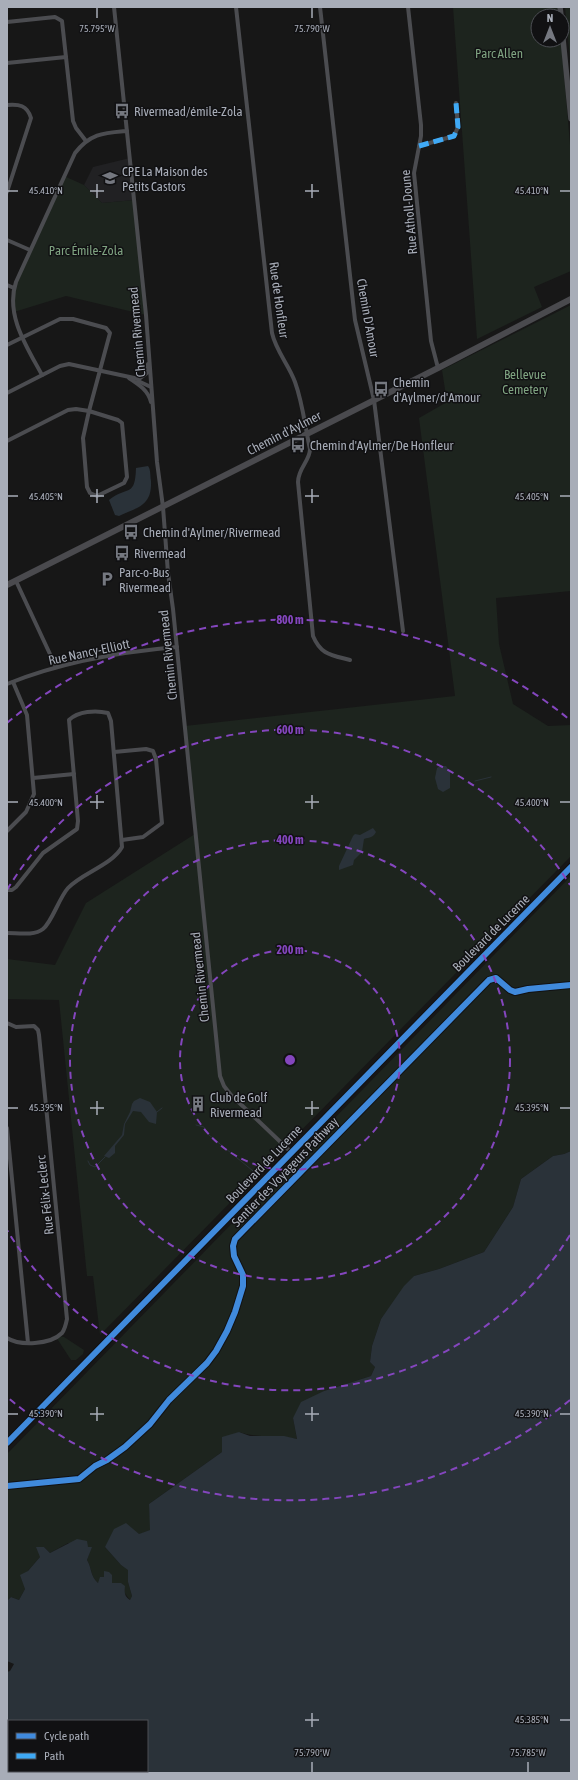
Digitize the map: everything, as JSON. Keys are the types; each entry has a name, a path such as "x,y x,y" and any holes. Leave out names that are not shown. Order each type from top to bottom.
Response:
{"main road":[{"name":"Chemin d'Aylmer","path":"7,585 438,368 571,299"},
{"name":"Boulevard de Lucerne","path":"7,1443 571,867"}],"street":[{"name":"Chemin Rivermead","path":"114,7 149,354 153,416 163,507 168,573 221,1076 224,1086 231,1095 291,1152"},
{"name":"Rue de Honfleur","path":"236,7 272,332 275,345 296,383 310,452 299,472 298,482 313,636 319,648 324,652 350,660"},
{"name":"Chemin D'Amour","path":"320,7 355,320 374,400 403,631"},
{"name":"Rue Atholl-Doune","path":"408,7 421,125 420,146 414,173 431,341 438,368"},
{"path":"7,22 55,18 61,19 63,24 74,124 86,141"},
{"path":"564,48 571,119"},
{"path":"7,63 66,57"},
{"path":"420,146 454,136 458,127 456,103"},
{"path":"7,105 22,106 28,110 32,118 7,192"},
{"path":"42,375 22,337 15,319 13,304 14,288 72,158 86,141 101,134 127,131"},
{"path":"7,240 30,250"},
{"path":"7,285 14,288"},
{"path":"7,345 53,322 64,319 106,328 110,331 101,371 89,412 83,443 87,487 92,494 97,496 126,481 127,470 122,423 118,420 89,412 76,409 68,410 7,441"},
{"path":"7,392 60,366 69,364 139,379 145,376 149,354"},
{"path":"127,377 151,387"},
{"path":"127,377 140,385 147,393 150,398 153,416"},
{"path":"16,581 56,667"},
{"name":"Rue Nancy-Elliott","path":"7,684 56,667 107,656 177,648"},
{"path":"7,831 26,812 31,804 34,794 26,715 13,682"},
{"path":"7,890 12,890 16,887 43,853 77,829 78,821 69,720 77,714 102,712 108,714 111,721 122,847 117,854 69,887 60,898 48,923 43,929 32,933 7,932"},
{"path":"114,752 146,749 153,751 156,759 162,808 163,820 159,826 143,837 122,840"},
{"path":"32,778 74,774"},
{"name":"Rue Félix-Leclerc","path":"7,1023 16,1026 34,1026 38,1030 66,1314 65,1327 58,1336 47,1341 18,1343 7,1338"},
{"path":"7,1128 28,1343"}],"shaded area":[{"name":"CPE La Maison des Petits Castors","path":"130,158 135,200 102,203 84,185 93,167"},
{"path":"148,466 150,469 151,489 146,501 138,508 119,516 115,515 109,500 132,487 134,484 136,468"},
{"path":"440,766 446,766 450,772 450,788 443,792 438,789 435,778 437,768"},
{"path":"373,828 376,832 375,834 364,839 362,852 354,860 353,865 339,870 339,866 353,836 355,834 360,835"},
{"path":"140,1098 150,1102 157,1112 156,1124 149,1122 141,1112 133,1111 125,1124 124,1135 115,1146 115,1153 109,1158 104,1156 122,1135 124,1124 132,1104"},
{"path":"571,1151 571,1773 7,1773 7,1672 10,1671 14,1664 7,1661 7,1601 11,1597 19,1600 25,1589 20,1575 28,1571 40,1557 36,1547 44,1547 50,1553 77,1539 87,1541 88,1547 92,1547 87,1560 95,1580 98,1583 100,1577 104,1577 104,1571 109,1572 112,1575 112,1583 121,1583 125,1586 125,1594 130,1600 132,1596 128,1582 128,1570 121,1565 105,1547 114,1529 126,1523 139,1534 150,1530 149,1504 222,1452 222,1437 239,1432 250,1436 284,1436 297,1439 293,1418 301,1402 324,1391 371,1376 375,1367 370,1362 372,1346 381,1319 404,1286 414,1276 439,1269 484,1252 513,1207 521,1179 553,1156"}],"green space":[{"name":"Parc Allen","path":"453,7 557,7 530,8 530,48 562,48 571,156 571,271 534,287 542,307 477,339"},
{"path":"571,7 571,69 569,48 570,8 565,8"},
{"name":"Parc Émile-Zola","path":"64,176 84,185 102,203 135,200 146,315 66,296 14,312 14,288"},
{"name":"Club de Golf Rivermead","path":"571,305 571,591 496,598 499,644 513,704 548,726 571,725 571,856 100,1335 93,1276 87,1276 59,1000 7,999 7,959 55,965 86,903 195,834 185,726 455,696 419,418 447,402 442,370"},
{"path":"571,876 571,1151 553,1156 521,1179 513,1207 484,1252 439,1269 414,1276 381,1319 372,1346 370,1362 375,1367 371,1376 324,1391 293,1418 297,1439 253,1435 239,1432 222,1452 149,1504 151,1530 105,1547 121,1565 128,1569 128,1582 132,1596 130,1600 124,1592 104,1577 98,1583 95,1580 87,1560 90,1551 88,1547 68,1543 50,1553 44,1547 40,1557 28,1571 25,1589 19,1600 11,1597 7,1601 7,1454"},
{"path":"56,1337 64,1337 84,1350 83,1354 76,1360 71,1360"}],"waterway":[{"path":"475,781 491,777"},
{"path":"157,1112 162,1108"},
{"path":"196,1125 204,1127 209,1135 258,1175"},
{"path":"88,1161 90,1165 95,1167 105,1157"}],"marked path":[{"path":"419,146 454,136 458,127 456,103"}],"cycle path":[{"name":"Sentier des Voyageurs Pathway","path":"7,1443 571,867"},
{"name":"Sentier des Voyageurs Pathway","path":"7,1486 79,1479 95,1466 107,1460 125,1447 150,1424 169,1400 207,1363 216,1351 227,1331 243,1286 243,1275 234,1256 233,1246 235,1239 489,980 496,978 510,990 515,992 528,989 571,985"}],"place":[{"name":"Rivermead/émile-Zola","path":"122,111"},
{"name":"CPE La Maison des Petits Castors","path":"110,178"},
{"name":"Chemin d'Aylmer/d'Amour","path":"381,389"},
{"name":"Chemin d'Aylmer/De Honfleur","path":"298,445"},
{"name":"Chemin d'Aylmer/Rivermead","path":"131,532"},
{"name":"Rivermead","path":"122,553"},
{"name":"Parc-o-Bus Rivermead","path":"107,579"},
{"name":"Club de Golf Rivermead","path":"198,1104"}],"park label":[{"name":"Bellevue Cemetery","path":"525,382"}]}
